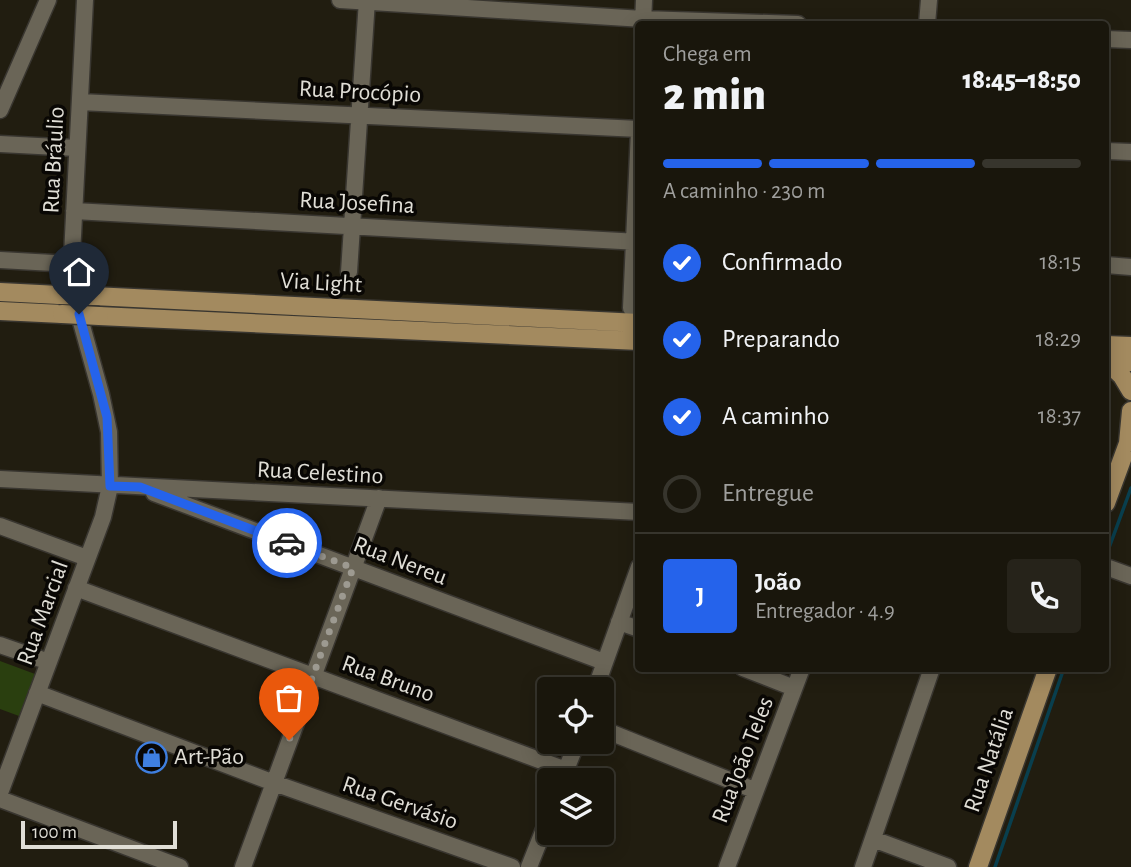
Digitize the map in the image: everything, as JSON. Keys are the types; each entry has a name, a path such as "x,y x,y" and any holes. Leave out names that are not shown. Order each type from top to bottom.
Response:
{"main road":[{"name":"Via Light","path":"0,292 635,316"},
{"name":"Via Light","path":"0,311 635,341"},
{"path":"1109,345 1131,346"},
{"path":"1109,362 1131,362"},
{"path":"1109,365 1126,381 1131,391"},
{"path":"1109,495 1129,439 1131,411"},
{"name":"Rua Natália","path":"978,867 1047,672"}],"street":[{"path":"0,110 48,0"},
{"name":"Rua Bráulio","path":"85,0 71,264 74,297 107,417 110,486"},
{"path":"340,0 635,21"},
{"path":"643,21 644,0"},
{"path":"927,21 929,0"},
{"path":"349,272 367,1"},
{"path":"1109,39 1131,40"},
{"name":"Rua Procópio","path":"80,102 635,130"},
{"path":"0,144 76,148"},
{"path":"1109,151 1131,152"},
{"name":"Rua Josefina","path":"74,211 635,242"},
{"path":"0,260 71,264"},
{"path":"1109,265 1131,267"},
{"path":"1109,340 1131,339"},
{"name":"Rua Celestino","path":"0,479 635,512"},
{"name":"Rua Marcial","path":"0,793 103,517 110,486"},
{"name":"Rua Nereu","path":"140,487 604,662"},
{"path":"243,867 379,498"},
{"path":"0,526 88,558"},
{"path":"1109,568 1131,576"},
{"path":"599,677 635,578"},
{"name":"Rua Bruno","path":"76,588 313,676 546,768"},
{"path":"619,622 635,628"},
{"path":"0,645 49,662"},
{"path":"753,672 794,688"},
{"name":"Rua João Teles","path":"727,867 800,672"},
{"path":"863,867 931,672"},
{"name":"Rua Gervásio","path":"37,693 274,783 512,867"},
{"path":"614,734 754,790"},
{"path":"0,799 180,867"},
{"path":"873,839 948,867"},
{"path":"529,867 538,845"}],"green space":[{"path":"0,661 35,674 19,716 0,709"}],"waterway":[{"path":"1109,548 1131,488"},
{"path":"995,867 1063,672"}],"way so far":[{"path":"287,543 353,568 289,740"}],"place":[{"name":"Art-Pão","path":"151,757"}],"route":[{"path":"79,314 107,417 110,486 140,487 287,543"}]}
